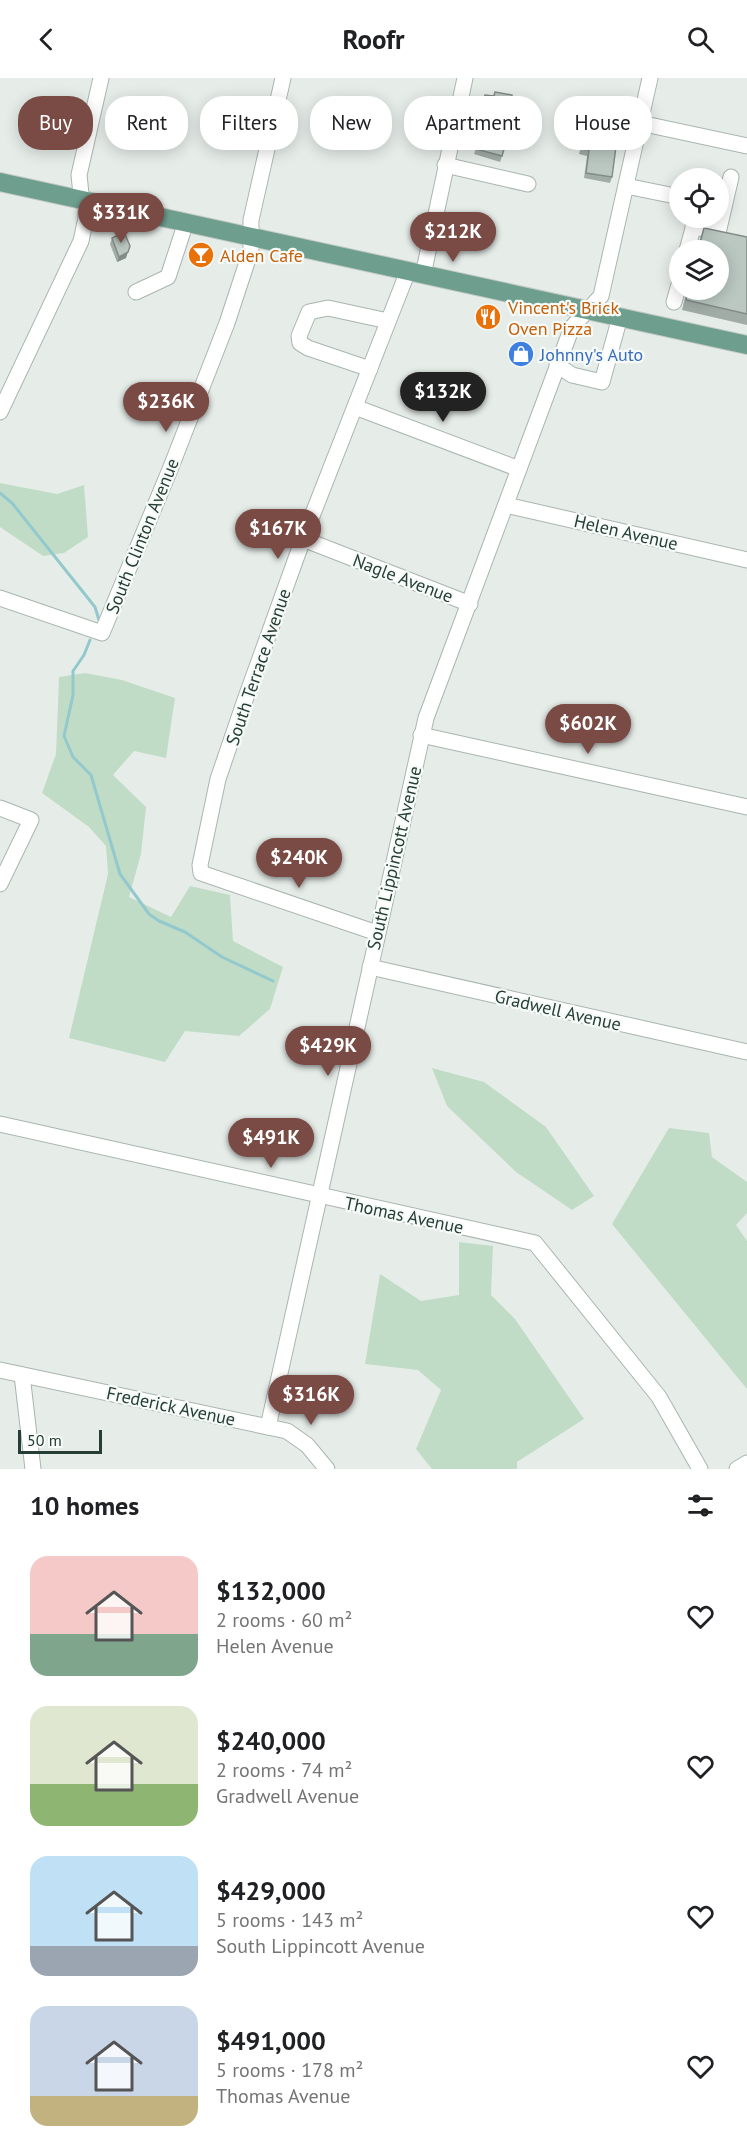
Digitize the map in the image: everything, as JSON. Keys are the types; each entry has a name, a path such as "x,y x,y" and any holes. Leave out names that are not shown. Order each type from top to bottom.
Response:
{"main road":[{"path":"0,182 747,345"}],"street":[{"path":"0,412 81,241 86,218 86,201 81,194 79,175 101,78"},
{"name":"South Clinton Avenue","path":"0,598 102,633 171,467 227,323 251,250 251,220 283,78"},
{"name":"South Terrace Avenue","path":"377,933 201,873 200,865 218,779 303,539 388,321 416,273 445,165 465,78"},
{"name":"South Lippincott Avenue","path":"646,96 650,78"},
{"path":"652,126 747,146"},
{"name":"South Lippincott Avenue","path":"268,1427 421,735 440,677 470,604 573,323 601,297 633,150"},
{"path":"445,165 528,183"},
{"path":"729,186 731,177"},
{"path":"626,186 669,195"},
{"path":"136,292 168,277 186,222"},
{"path":"708,228 718,233 719,228"},
{"path":"370,369 308,348 300,343 299,336 309,312 328,308 388,321"},
{"path":"557,365 572,375 602,382 620,317"},
{"path":"355,407 519,470"},
{"name":"Helen Avenue","path":"506,505 747,560"},
{"name":"Nagle Avenue","path":"303,539 470,604"},
{"path":"421,735 747,807"},
{"path":"0,808 31,820 0,884"},
{"name":"Gradwell Avenue","path":"370,967 747,1052"},
{"name":"Thomas Avenue","path":"0,1125 534,1243 659,1397 700,1469"},
{"name":"Frederick Avenue","path":"0,1370 268,1427 296,1435 327,1469"},
{"path":"22,1375 33,1469"},
{"path":"737,1469 747,1463"}],"green space":[{"path":"0,483 57,494 84,485 88,537 64,553 43,556 0,527"},
{"path":"85,673 122,680 175,698 166,758 134,751 113,775 146,807 141,854 129,897 171,917 190,886 230,895 233,941 283,967 270,1009 239,1036 185,1031 165,1062 69,1038 108,874 106,846 89,827 42,793 56,754 59,677"},
{"path":"432,1068 484,1082 546,1127 594,1196 572,1210 516,1172 447,1106"},
{"path":"669,1128 709,1133 712,1157 747,1182 747,1213 736,1225 747,1241 747,1389 612,1224"},
{"path":"459,1242 493,1246 491,1295 515,1319 584,1419 517,1462 517,1469 432,1469 416,1449 441,1390 418,1370 365,1364 380,1274 421,1301 459,1295"}],"building":[{"path":"495,92 512,95 512,96 494,96"},
{"path":"480,150 504,150 502,156"},
{"path":"589,150 616,150 612,177 586,173"},
{"path":"704,228 747,237 747,314 686,300 729,300 729,240 701,240"},
{"path":"124,232 130,246 128,252 119,257 112,238"}],"waterway":[{"path":"0,493 12,503 95,607 99,620"},
{"path":"90,640 84,655 73,671 73,695 64,736 73,757 91,775 120,874 149,914 159,921 185,932 222,957 273,981"}],"place":[{"name":"Alden Cafe","path":"201,255"},
{"name":"Vincent's Brick Oven Pizza","path":"488,317"},
{"name":"Johnny's Auto","path":"521,354"}]}
